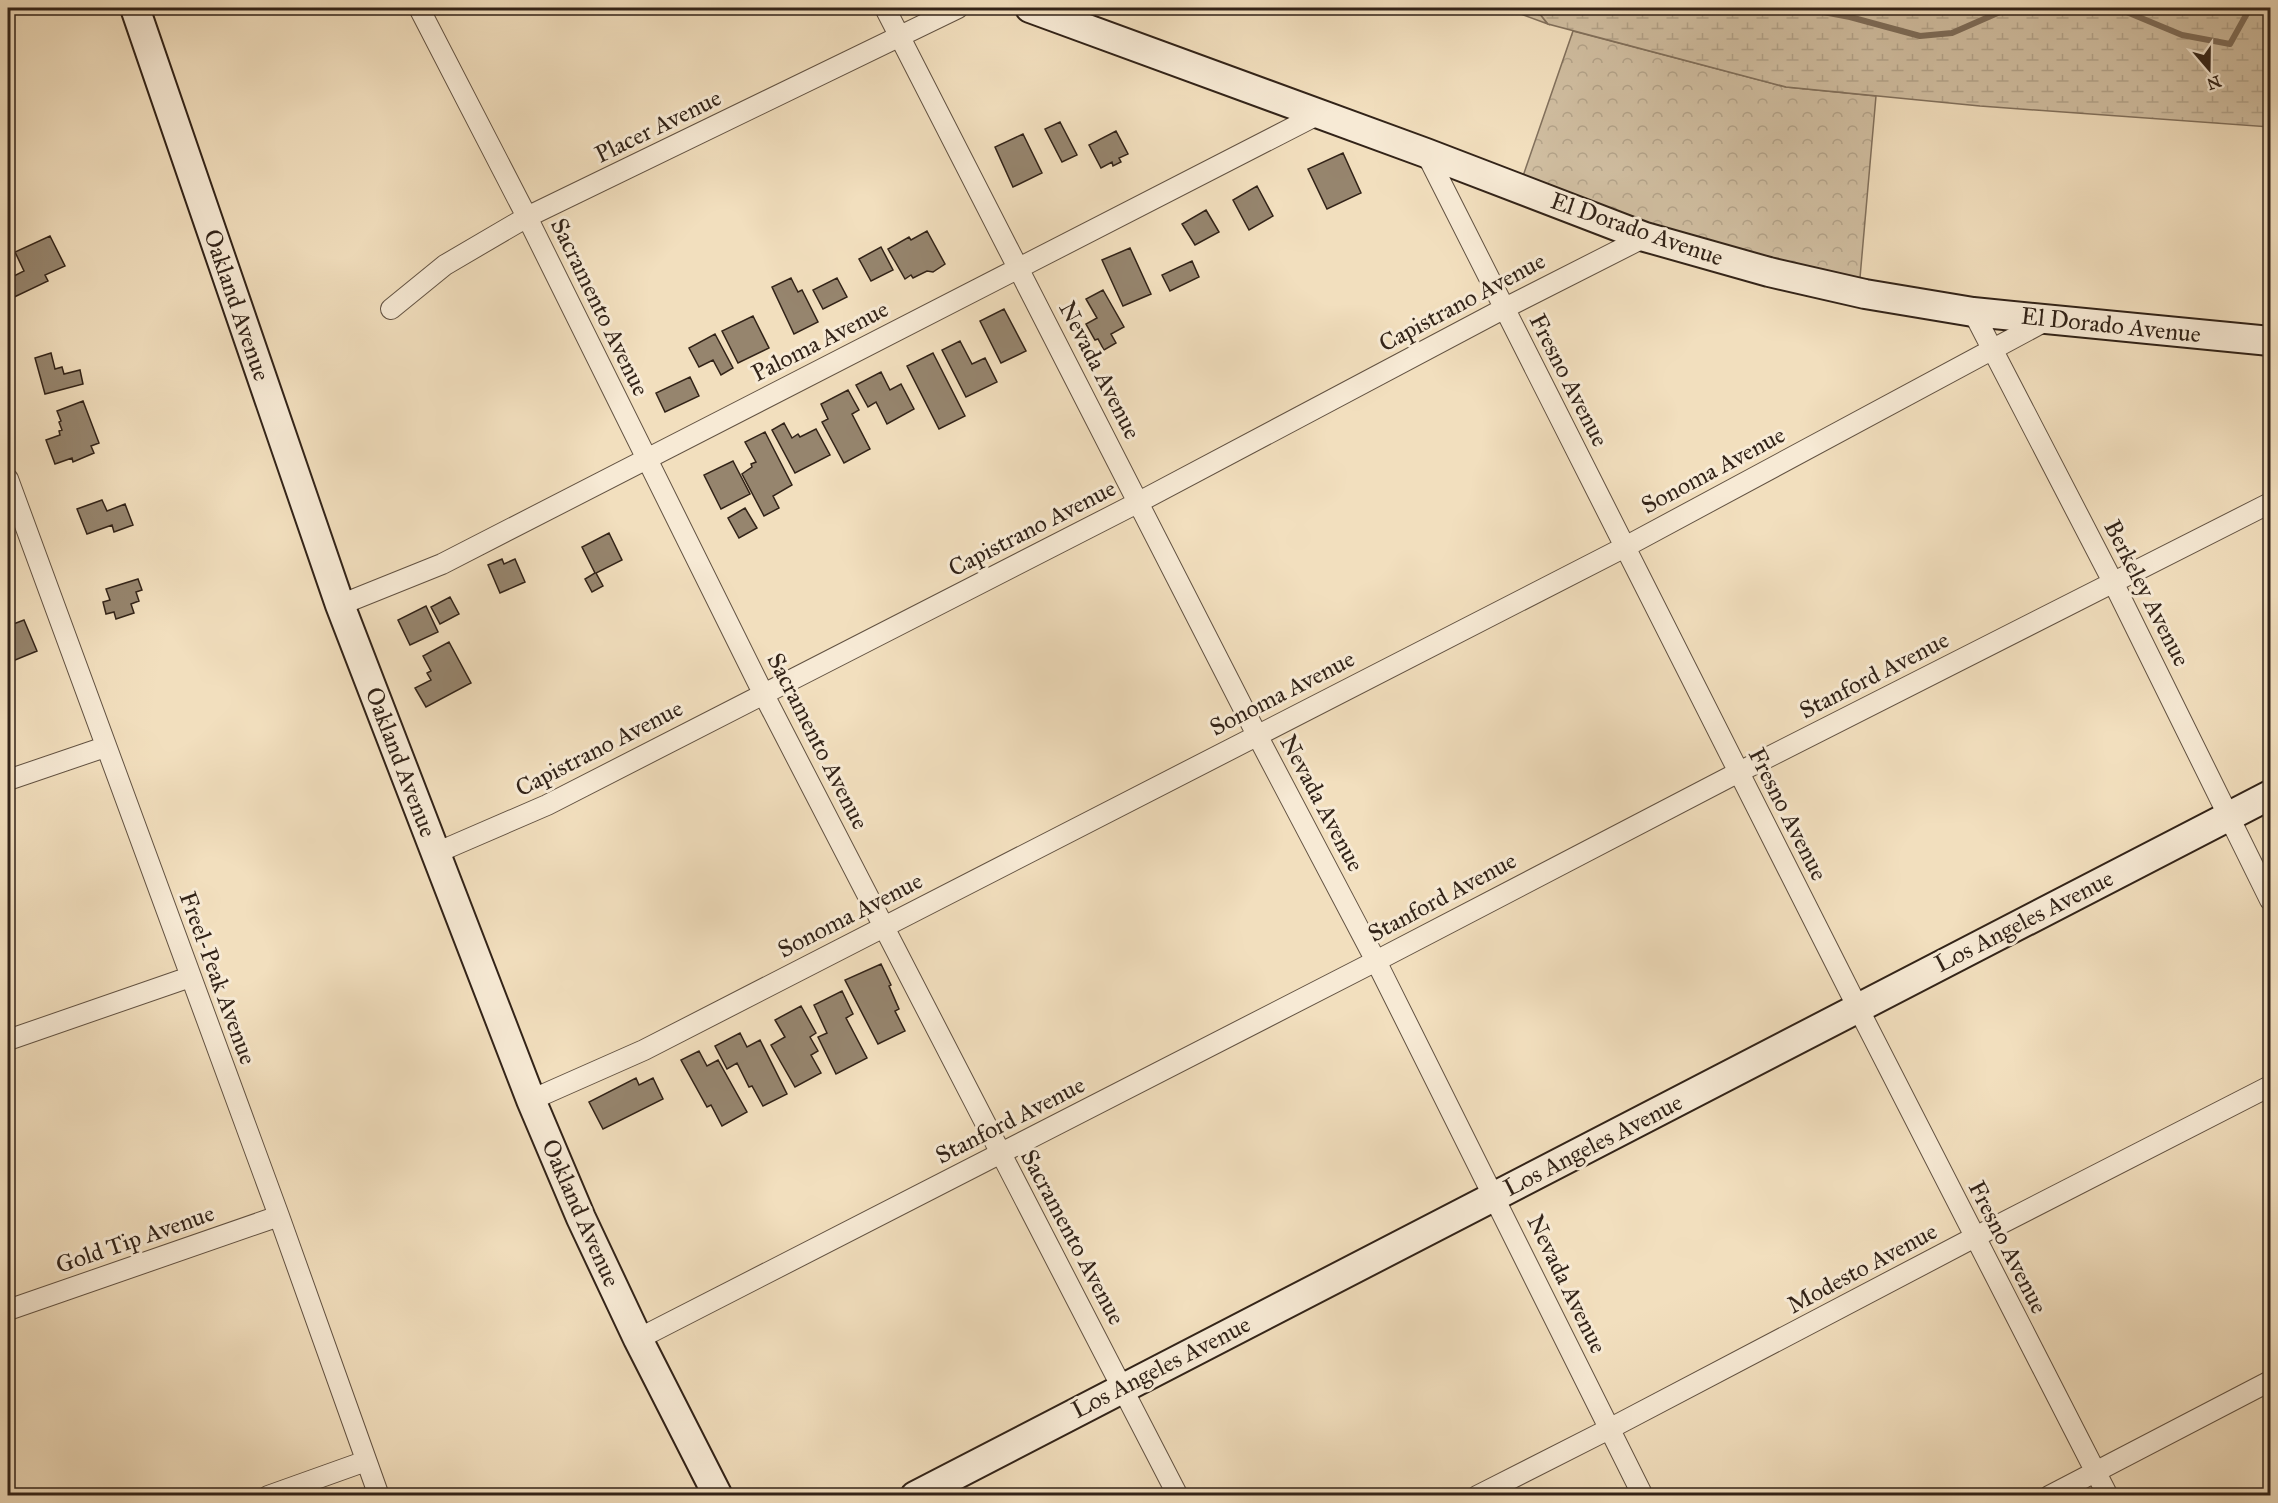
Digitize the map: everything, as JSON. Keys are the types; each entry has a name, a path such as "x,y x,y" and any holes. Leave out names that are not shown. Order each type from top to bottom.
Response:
{"street":[{"name":"Oakland Avenue","path":"135,8 340,605 531,1100 638,1339 718,1496"},
{"name":"Sacramento Avenue","path":"419,8 527,217 763,693 1178,1496"},
{"name":"Nevada Avenue","path":"885,8 1257,735 1376,961 1643,1496"},
{"name":"Placer Avenue","path":"391,309 445,265 527,217 958,8"},
{"name":"El Dorado Avenue","path":"1030,8 1426,153 1645,237 1769,272 1865,294 1973,312 2271,340"},
{"name":"Paloma Avenue","path":"340,605 442,564 1319,114"},
{"name":"Fresno Avenue","path":"1426,153 1858,1008 2108,1496"},
{"name":"Capistrano Avenue","path":"436,853 547,805 1139,502 1505,308 1645,237"},
{"name":"Berkeley Avenue","path":"1973,312 2114,584 2271,900"},
{"name":"Sonoma Avenue","path":"531,1100 644,1050 1625,547 2049,319"},
{"name":"Freel-Peak Avenue","path":"8,479 279,1216 379,1496"},
{"name":"Stanford Avenue","path":"638,1339 1376,961 1739,771 2271,503"},
{"path":"8,780 105,747"},
{"name":"Los Angeles Avenue","path":"915,1496 2271,795"},
{"path":"8,1040 190,977"},
{"name":"Modesto Avenue","path":"1477,1496 2271,1086"},
{"name":"Gold Tip Avenue","path":"8,1310 279,1216"},
{"path":"2049,1496 2271,1382"},
{"path":"268,1496 366,1461"}],"green space":[{"path":"1504,8 1535,8 1548,24"},
{"path":"1535,8 2270,8 2270,127 1980,106 1786,87 1548,24"},
{"path":"1573,31 1786,87 1876,96 1859,289 1624,216 1523,176"}],"building":[{"path":"1060,122 1077,155 1062,162 1045,129"},
{"path":"1116,131 1128,154 1119,158 1121,162 1113,166 1112,162 1101,168 1089,145"},
{"path":"1023,134 1042,173 1013,187 995,147"},
{"path":"1343,153 1361,193 1327,209 1308,169"},
{"path":"1257,186 1273,216 1249,230 1233,200"},
{"path":"1206,210 1219,232 1195,245 1182,224"},
{"path":"927,231 945,264 933,272 927,271 913,278 911,275 905,279 888,249 909,237 911,240"},
{"path":"50,236 65,266 45,275 48,281 8,300 8,279 24,271 15,252"},
{"path":"881,247 893,270 871,281 859,259"},
{"path":"1130,248 1151,294 1123,306 1102,260"},
{"path":"1192,261 1199,277 1170,291 1162,275"},
{"path":"791,278 798,292 802,290 818,322 794,334 772,287"},
{"path":"837,278 847,297 823,309 813,290"},
{"path":"1103,290 1124,327 1111,334 1116,343 1104,350 1086,324 1097,318 1086,299"},
{"path":"1004,309 1026,351 1001,363 980,321"},
{"path":"753,316 769,348 738,363 722,331"},
{"path":"715,334 733,368 721,375 713,360 699,367 689,348"},
{"path":"960,341 972,364 985,358 997,382 966,397 942,350"},
{"path":"51,353 55,369 62,367 64,374 80,370 83,384 45,394 35,358"},
{"path":"933,353 965,416 939,429 907,366"},
{"path":"881,372 890,390 901,384 914,409 887,424 876,402 868,407 856,385"},
{"path":"690,377 699,396 665,412 656,393"},
{"path":"848,390 859,410 852,414 870,449 844,463 822,422 828,419 821,404"},
{"path":"83,401 99,443 91,446 94,453 73,462 72,458 55,464 46,440 60,435 59,431 62,430 57,411"},
{"path":"784,423 792,438 798,434 800,437 816,429 830,455 795,473 772,430"},
{"path":"765,432 792,485 773,496 779,508 764,516 742,474 756,462 745,442"},
{"path":"733,461 750,494 721,509 704,475"},
{"path":"102,500 107,511 125,504 133,525 114,532 112,525 87,534 77,509"},
{"path":"745,508 757,528 739,538 728,518"},
{"path":"609,533 622,560 596,573 603,586 592,592 585,579 595,573 582,547"},
{"path":"502,559 504,564 515,559 525,582 500,593 488,565"},
{"path":"138,579 142,590 136,592 139,601 131,604 134,613 116,619 114,612 106,614 103,602 110,600 106,589"},
{"path":"450,597 459,614 440,624 431,607"},
{"path":"426,606 438,632 410,645 398,620"},
{"path":"24,620 37,651 8,663 8,626"},
{"path":"449,642 471,683 426,707 415,688 431,680 427,673 431,671 423,656"},
{"path":"881,964 899,1009 895,1011 905,1031 878,1044 845,980"},
{"path":"842,991 853,1014 846,1018 867,1058 836,1074 818,1037 827,1033 814,1005"},
{"path":"801,1006 816,1033 810,1037 818,1051 811,1055 821,1073 795,1087 771,1045 785,1037 775,1020"},
{"path":"740,1033 747,1047 760,1040 787,1094 763,1106 752,1086 749,1087 737,1063 727,1069 715,1046"},
{"path":"699,1051 707,1066 718,1060 747,1112 722,1126 711,1105 707,1107 681,1060"},
{"path":"636,1078 639,1085 653,1078 663,1099 603,1129 589,1102"}],"waterway":[{"path":"1802,8 1850,17 1920,36 1952,33 2009,8"},
{"path":"2117,8 2182,35 2230,44 2250,8"}]}
